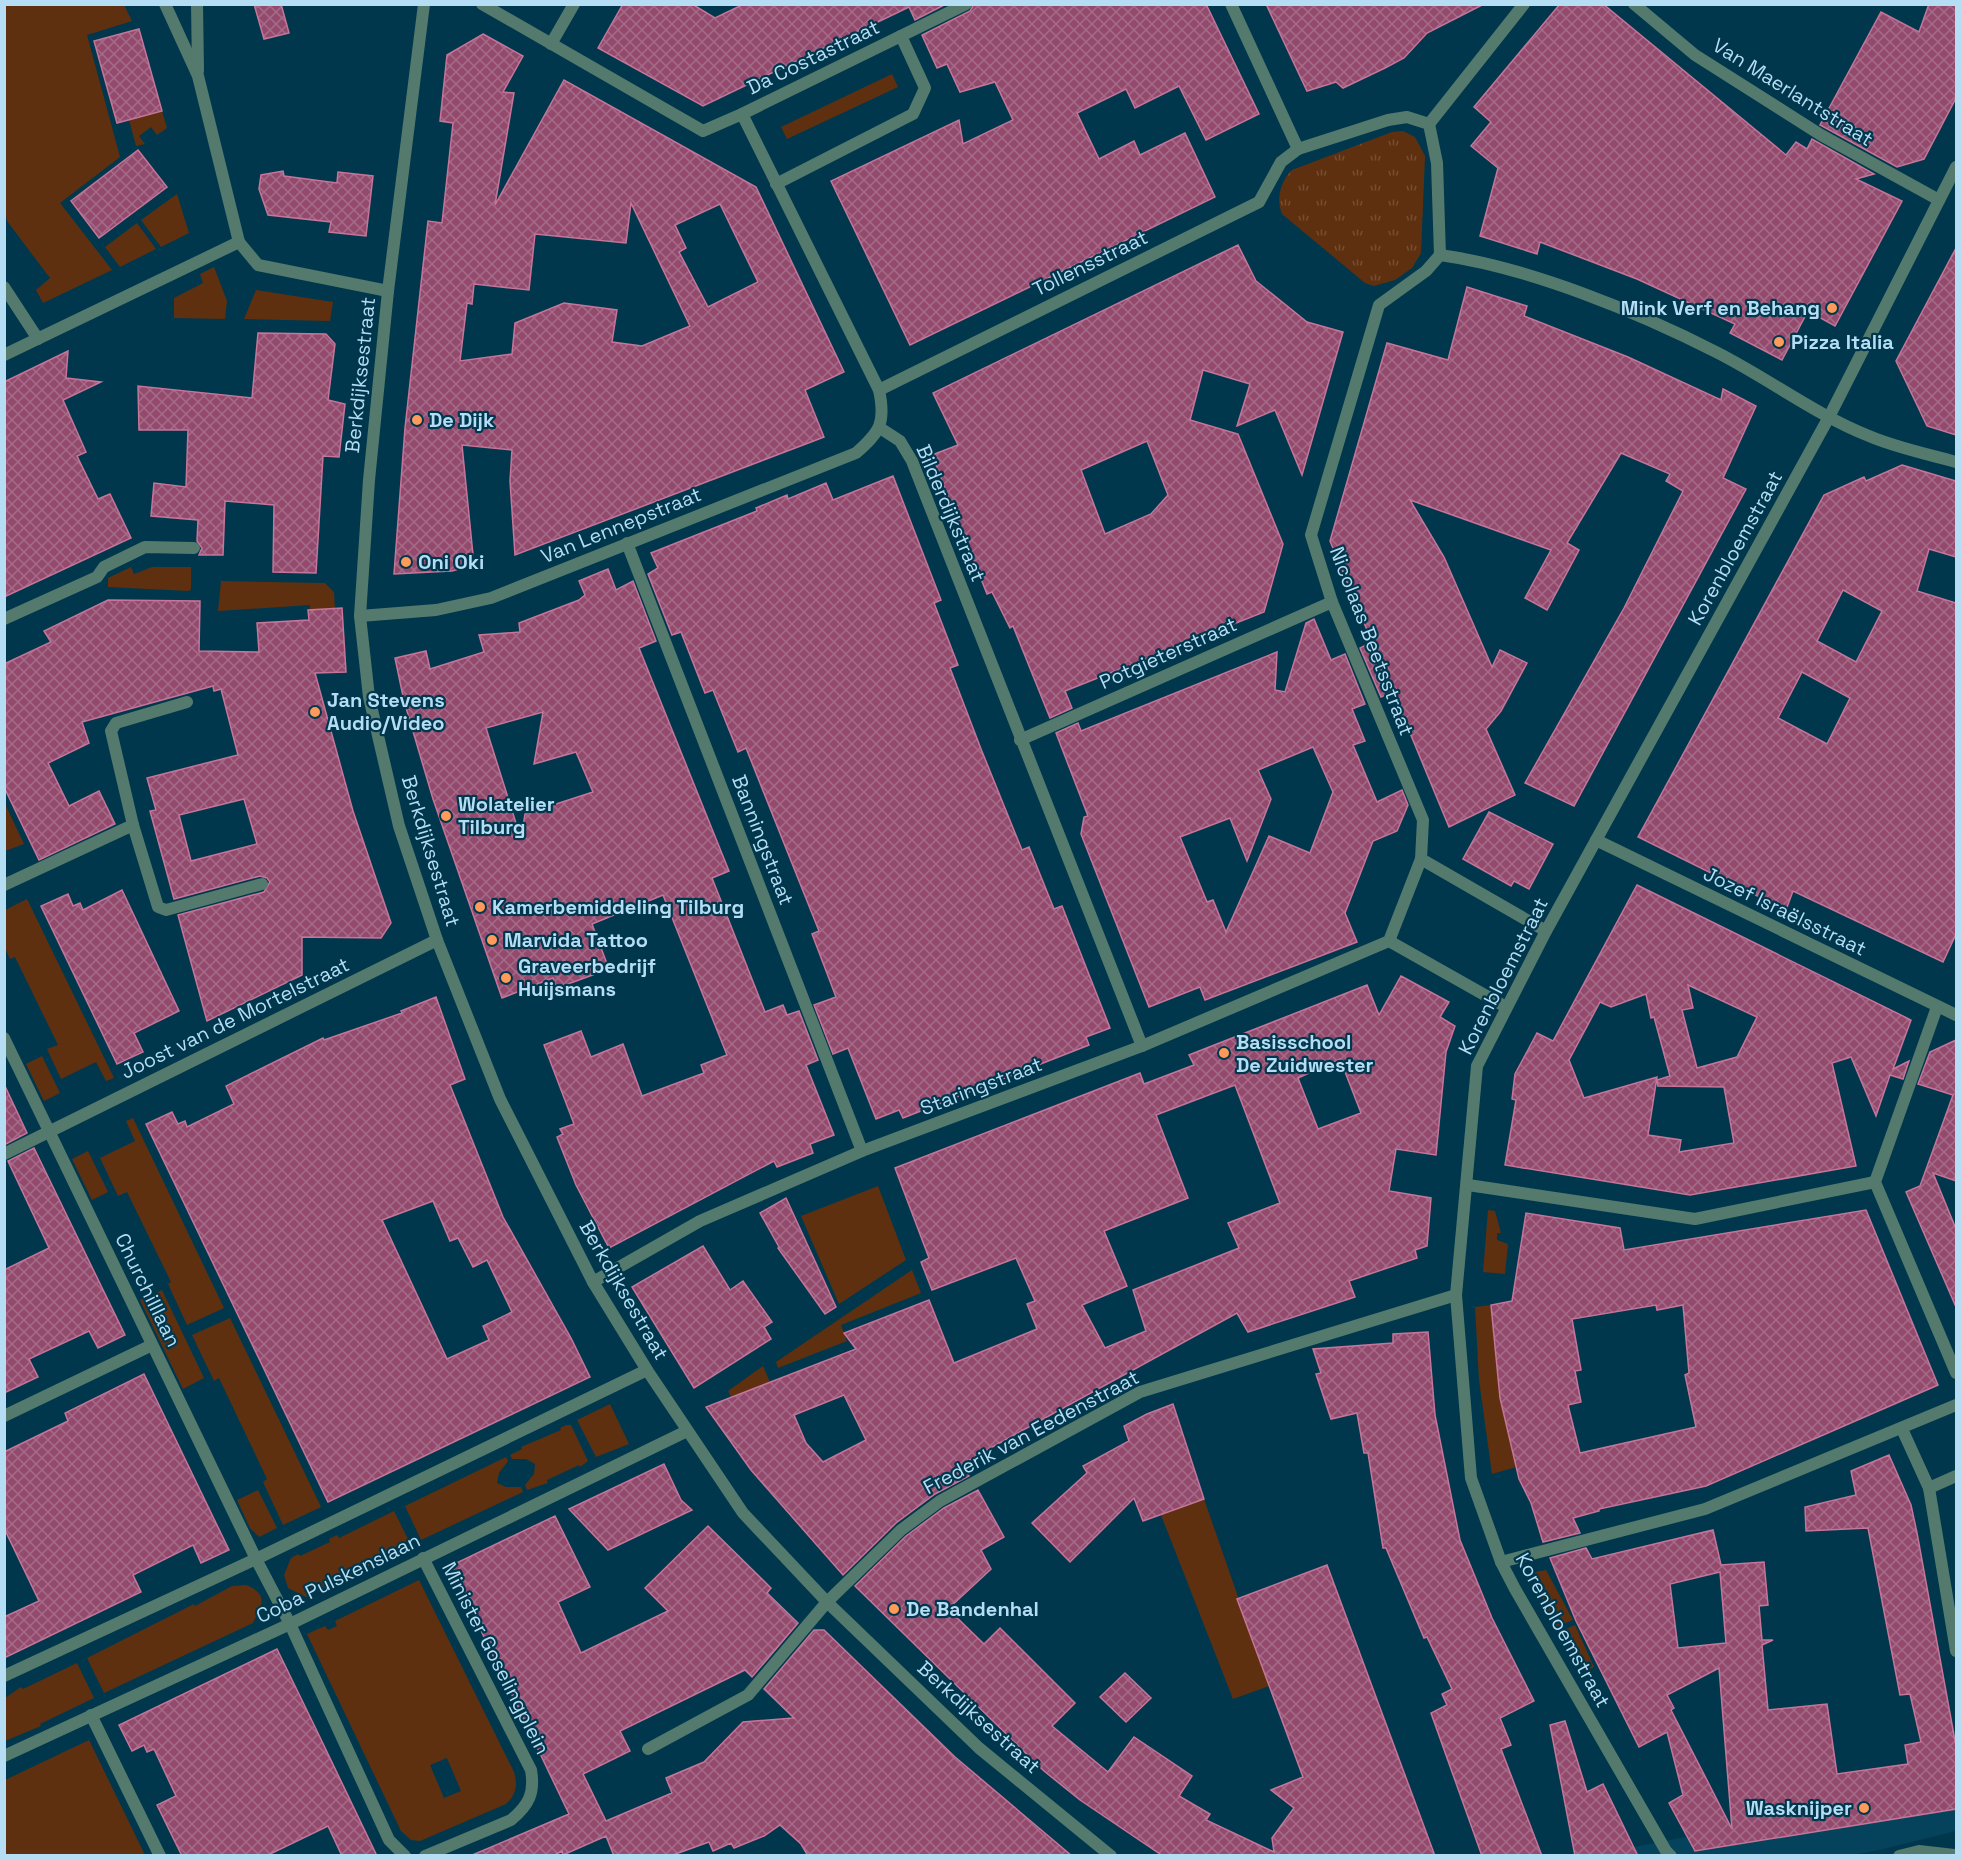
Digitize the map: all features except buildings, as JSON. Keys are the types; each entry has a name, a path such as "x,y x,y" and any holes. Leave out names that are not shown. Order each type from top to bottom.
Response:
{"street":[{"path":"165,4 198,76 239,242 258,266 388,291"},
{"path":"197,4 198,76"},
{"name":"Berkdijksestraat","path":"424,4 388,291 369,480 360,616 369,697 399,826 437,940 500,1099 593,1282 647,1370 743,1513 827,1602 979,1748 1111,1856"},
{"path":"482,4 703,131 742,114 879,390 883,409 880,428"},
{"path":"551,44 574,4"},
{"name":"Da Costastraat","path":"742,114 966,4"},
{"path":"1231,4 1298,149 1388,120 1407,117 1429,124"},
{"path":"1429,124 1524,4"},
{"name":"Van Maerlantstraat","path":"1634,4 1715,68 1821,135 1939,200"},
{"name":"Da Costastraat","path":"776,184 914,114 925,88 901,36"},
{"path":"1429,124 1436,155 1440,255 1481,260 1608,303 1718,352 1829,417 1870,437 1956,462"},
{"name":"Tollensstraat","path":"879,390 1259,202 1281,162 1298,149"},
{"name":"Korenbloemstraat","path":"1668,1854 1501,1562 1471,1478 1456,1295 1468,1185 1477,1066 1546,932 1829,417 1956,167"},
{"path":"4,355 239,242"},
{"name":"Nicolaas Beetsstraat","path":"1422,859 1423,820 1332,602 1311,535 1379,305 1426,271 1440,255"},
{"path":"4,287 38,339"},
{"name":"Van Lennepstraat","path":"360,616 436,610 491,598 856,453 880,428"},
{"name":"Bilderdijkstraat","path":"880,428 900,441 912,461 1020,740 1143,1046"},
{"name":"Banningstraat","path":"627,543 862,1151"},
{"path":"4,619 97,577 104,567 145,547 194,548"},
{"name":"Potgieterstraat","path":"1020,740 1332,602"},
{"path":"187,702 116,723 111,731 133,825 158,907 166,910 262,884"},
{"path":"4,885 133,825"},
{"name":"Jozef Israëlsstraat","path":"1596,840 1937,1007 1956,1014"},
{"path":"1506,1007 1389,940 1422,859 1546,932"},
{"name":"Joost van de Mortelstraat","path":"4,1155 437,940"},
{"name":"Staringstraat","path":"593,1282 700,1221 862,1151 1143,1046 1389,940"},
{"path":"1937,1007 1875,1182 1956,1373"},
{"name":"Churchilllaan","path":"4,1038 255,1559 290,1624"},
{"path":"1468,1185 1695,1219 1875,1182"},
{"name":"Frederik van Eedenstraat","path":"827,1602 901,1530 940,1501 1140,1392 1456,1295"},
{"path":"4,1416 152,1345"},
{"path":"4,1676 255,1559 647,1370"},
{"path":"1501,1562 1706,1509 1956,1405"},
{"path":"1902,1429 1929,1488 1956,1651"},
{"name":"Coba Pulskenslaan","path":"4,1756 290,1624 687,1431"},
{"path":"1929,1488 1956,1476"},
{"name":"Minister Goselingplein","path":"423,1558 531,1770 533,1784 531,1797 523,1810 512,1820 425,1856"},
{"path":"648,1749 748,1695 827,1602"},
{"path":"290,1624 389,1840 405,1856"},
{"path":"91,1715 160,1856"},
{"path":"1899,1856 1919,1851 1954,1855"}],"shaded area":[{"path":"1956,1784 1956,1831 1849,1856 1588,1856"}],"green space":[{"path":"4,5 124,5 132,21 87,35 120,157 60,203 112,270 43,303 36,290 50,278 7,221 5,211"},
{"path":"892,74 898,87 787,139 781,127"},
{"path":"162,111 167,128 157,135 151,127 139,136 145,144 136,146 129,120"},
{"path":"1403,131 1415,137 1425,156 1421,253 1412,268 1395,280 1374,286 1365,283 1282,214 1279,202 1280,191 1292,170 1392,132"},
{"path":"177,194 189,233 161,247 141,220"},
{"path":"137,223 156,249 120,267 105,247"},
{"path":"214,267 227,301 225,319 174,318 174,298 203,283 200,274"},
{"path":"256,290 333,302 330,321 244,319"},
{"path":"131,567 134,574 152,567 191,567 191,589 189,591 108,587 108,578"},
{"path":"221,581 325,583 334,592 335,609 310,610 310,605 218,611"},
{"path":"5,804 24,844 4,851"},
{"path":"27,899 114,1078 106,1081 96,1062 61,1079 47,1049 58,1045 15,957 10,959 5,948 5,910"},
{"path":"42,1056 60,1093 44,1101 26,1064"},
{"path":"133,1118 224,1308 187,1325 168,1284 171,1282 127,1192 118,1196 100,1158 135,1141 126,1121"},
{"path":"88,1151 108,1192 92,1200 72,1159"},
{"path":"878,1186 906,1260 839,1304 801,1216"},
{"path":"1488,1210 1495,1211 1501,1233 1497,1233 1497,1240 1508,1244 1505,1274 1483,1272"},
{"path":"912,1270 921,1293 841,1325 847,1341 778,1368 776,1362"},
{"path":"162,1290 204,1378 183,1389 140,1300"},
{"path":"1491,1305 1500,1398 1516,1467 1492,1474 1479,1380 1475,1307"},
{"path":"230,1318 321,1507 283,1525 263,1482 267,1479 219,1378 214,1381 192,1335"},
{"path":"763,1366 770,1382 731,1397 728,1391"},
{"path":"610,1404 629,1444 596,1457 577,1420"},
{"path":"571,1425 588,1461 580,1467 579,1465 547,1480 548,1483 527,1490 525,1485 534,1474 535,1464 526,1459 512,1459 510,1455 522,1449 521,1447 561,1430 560,1428"},
{"path":"506,1457 508,1461 499,1473 497,1483 506,1487 521,1487 523,1492 421,1540 405,1506"},
{"path":"258,1490 277,1528 259,1537 250,1528 237,1500"},
{"path":"1204,1499 1269,1686 1233,1699 1161,1515"},
{"path":"394,1511 411,1545 306,1597 288,1588 284,1575 291,1558 298,1554 300,1556 330,1542 329,1539 337,1535 339,1538"},
{"path":"1546,1570 1573,1620 1556,1627 1530,1573"},
{"path":"419,1580 514,1772 515,1789 506,1804 420,1841 411,1840 401,1831 307,1634 325,1626 328,1630 337,1626 335,1621","holes":["447,1758 461,1791 444,1798 430,1765"]},
{"path":"246,1585 259,1593 262,1603 253,1623 104,1693 87,1658 232,1586"},
{"path":"1575,1625 1594,1667 1585,1672 1559,1632"},
{"path":"77,1663 94,1698 40,1724 41,1726 5,1741 5,1698 21,1687 23,1689"},
{"path":"89,1740 145,1855 5,1855 5,1780"}],"place":[{"name":"Mink Verf en Behang","path":"1832,308"},
{"name":"Pizza Italia","path":"1779,342"},
{"name":"De Dijk","path":"417,420"},
{"name":"Oni Oki","path":"406,562"},
{"name":"Jan Stevens Audio/Video","path":"315,712"},
{"name":"Wolatelier Tilburg","path":"446,816"},
{"name":"Kamerbemiddeling Tilburg","path":"480,907"},
{"name":"Marvida Tattoo","path":"492,940"},
{"name":"Graveerbedrijf Huijsmans","path":"506,978"},
{"name":"Basisschool De Zuidwester","path":"1224,1053"},
{"name":"De Bandenhal","path":"894,1609"},
{"name":"Wasknijper","path":"1864,1808"}]}
